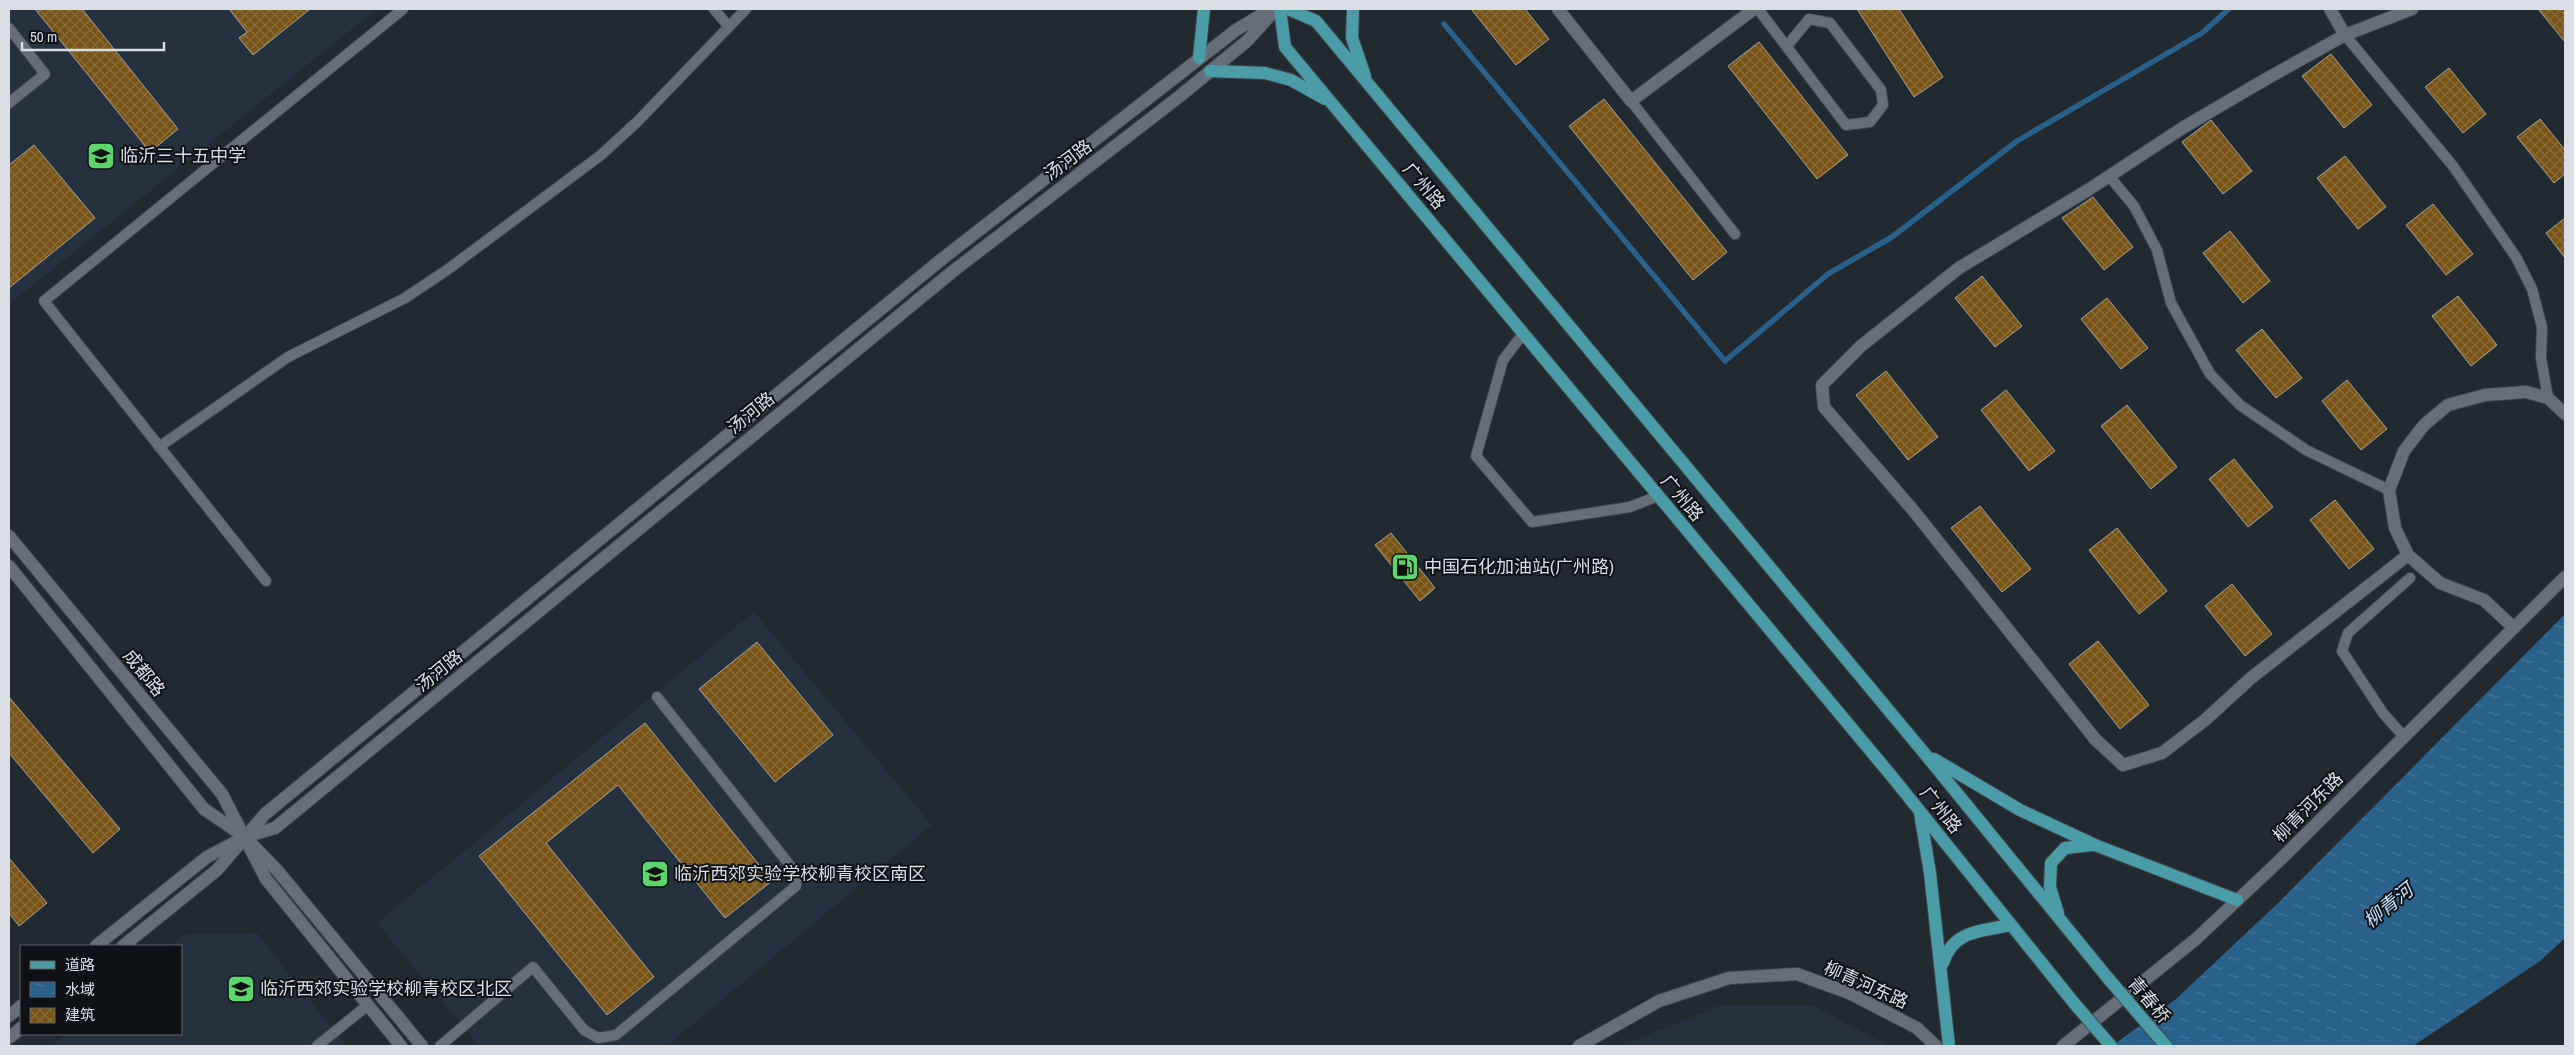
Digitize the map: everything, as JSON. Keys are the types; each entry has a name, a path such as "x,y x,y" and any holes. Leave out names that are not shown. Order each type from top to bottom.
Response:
{"main road":[{"path":"1199,58 1204,9"},
{"name":"广州路","path":"1280,9 1285,47 1920,811 2074,1003 2111,1046"},
{"name":"广州路","path":"1288,9 1316,22 1925,754 2107,977"},
{"path":"1353,9 1352,38 1367,83"},
{"path":"1210,71 1265,73 1291,80 1332,103"},
{"path":"1925,754 2020,810 2095,845 2237,900"},
{"path":"1920,811 1930,873 1949,1046"},
{"path":"2059,919 2050,886 2051,863 2065,848 2095,845"},
{"path":"1941,970 1947,949 1968,933 2012,925"},
{"name":"青春桥","path":"2107,977 2166,1046"}],"street":[{"name":"汤河路","path":"124,945 217,870 265,814 774,395 850,336 942,259 1199,58 1236,30 1274,9"},
{"name":"汤河路","path":"97,945 207,857 245,837 275,828 952,272 1210,71 1246,41 1274,9"},
{"path":"1558,9 1631,101 1754,9"},
{"path":"2330,9 2345,35"},
{"path":"2408,556 2250,678 2205,720 2162,753 2123,765 2095,739 1913,510 1824,407 1822,384 1861,346 1959,268 2109,176 2184,127 2345,35 2412,9"},
{"path":"2514,628 2484,600 2440,583 2408,556 2395,528 2389,490 2404,451 2424,425 2448,406 2485,395 2526,392 2548,398 2565,414"},
{"name":"成都路","path":"9,536 222,794 266,879 401,1046"},
{"name":"成都路","path":"9,566 204,809 245,837 277,870 422,1046"},
{"name":"柳青河东路","path":"2063,1046 2196,939 2565,577"},
{"name":"柳青河东路","path":"1580,1046 1659,1001 1729,978 1796,974 1849,993 1917,1028 1936,1046"},
{"path":"9,1016 20,1007"},
{"path":"9,1038 20,1029"}],"lane":[{"path":"266,581 44,301 403,9"},
{"path":"714,9 729,27"},
{"path":"160,447 288,357 405,298 447,270 600,155 637,122 746,9"},
{"path":"1758,9 1846,125 1870,122 1883,104 1881,90 1830,23 1810,19 1787,46"},
{"path":"9,28 45,74 9,103"},
{"path":"2345,35 2453,166 2516,257 2532,289 2542,327 2541,358 2548,398"},
{"path":"1631,101 1736,234"},
{"path":"2109,176 2134,206 2157,250 2171,303 2210,374 2240,405 2306,450 2389,490"},
{"path":"1524,334 1503,360 1476,456 1532,522 1630,507 1658,496"},
{"path":"2404,737 2383,713 2342,651 2348,633 2410,578"},
{"path":"440,1046 533,967 584,1030 598,1038 616,1035 796,886 796,873 657,698"},
{"path":"317,1046 368,1005"}],"shaded area":[{"name":"临沂三十五中学","path":"9,9 377,9 9,304"},
{"name":"临沂西郊实验学校柳青校区南区","path":"754,612 932,825 667,1046 479,1046 377,923"},
{"name":"临沂西郊实验学校柳青校区北区","path":"257,933 346,1046 51,1046 64,1035 182,1035 182,945 171,945 184,934"},
{"path":"1721,1005 1812,1005 1890,1046 1620,1046"}],"water":[{"name":"柳青河","path":"2565,614 2565,938 2540,961 2413,1046 2112,1046 2176,999 2276,905"}],"building":[{"path":"35,9 82,9 178,129 150,152"},
{"path":"229,9 310,9 253,55 239,38 247,32"},
{"path":"1471,9 1525,9 1549,39 1516,65"},
{"path":"1857,9 1899,9 1943,77 1914,97"},
{"path":"2538,9 2565,9 2565,42"},
{"path":"1759,42 1848,155 1817,179 1728,66"},
{"path":"2331,54 2372,105 2344,128 2302,76"},
{"path":"2449,68 2486,114 2463,133 2425,87"},
{"path":"1604,99 1727,252 1693,280 1569,126"},
{"path":"2540,119 2565,150 2565,174 2554,183 2517,137"},
{"path":"2211,120 2252,171 2223,194 2182,142"},
{"path":"34,145 95,218 9,288 9,165"},
{"path":"2345,156 2386,207 2358,229 2317,178"},
{"path":"2093,197 2133,247 2104,270 2062,218"},
{"path":"2433,204 2473,254 2446,275 2406,225"},
{"path":"2565,218 2565,258 2546,233"},
{"path":"2230,231 2270,281 2243,303 2203,253"},
{"path":"1982,276 2022,326 1995,347 1955,298"},
{"path":"2458,296 2497,345 2471,366 2432,316"},
{"path":"2107,298 2148,348 2121,369 2081,319"},
{"path":"2262,329 2302,378 2276,398 2236,350"},
{"path":"1886,371 1938,437 1908,460 1856,395"},
{"path":"2347,380 2387,429 2361,450 2322,401"},
{"path":"2006,390 2055,451 2029,471 1981,410"},
{"path":"2127,405 2177,467 2151,489 2101,426"},
{"path":"2234,459 2273,507 2248,527 2209,479"},
{"path":"2335,500 2374,549 2349,569 2310,520"},
{"path":"1980,506 2031,569 2002,592 1951,528"},
{"path":"2117,528 2167,591 2139,614 2089,550"},
{"name":"中国石化加油站(广州路)","path":"1391,533 1435,588 1420,601 1375,545"},
{"path":"2232,584 2272,634 2245,656 2205,606"},
{"path":"2098,641 2149,705 2120,729 2069,664"},
{"path":"757,642 833,735 775,782 699,689"},
{"path":"9,697 120,829 93,853 9,753"},
{"path":"645,723 772,881 725,918 618,785 546,843 654,977 607,1015 479,856"},
{"path":"9,858 47,903 19,926 9,913"}],"waterway":[{"path":"1444,24 1725,361 1828,274 1892,237 2017,141 2202,33 2229,9"}],"place":[{"name":"临沂三十五中学","path":"101,156"},
{"name":"中国石化加油站(广州路)","path":"1405,567"},
{"name":"临沂西郊实验学校柳青校区南区","path":"655,874"},
{"name":"临沂西郊实验学校柳青校区北区","path":"241,989"}]}
